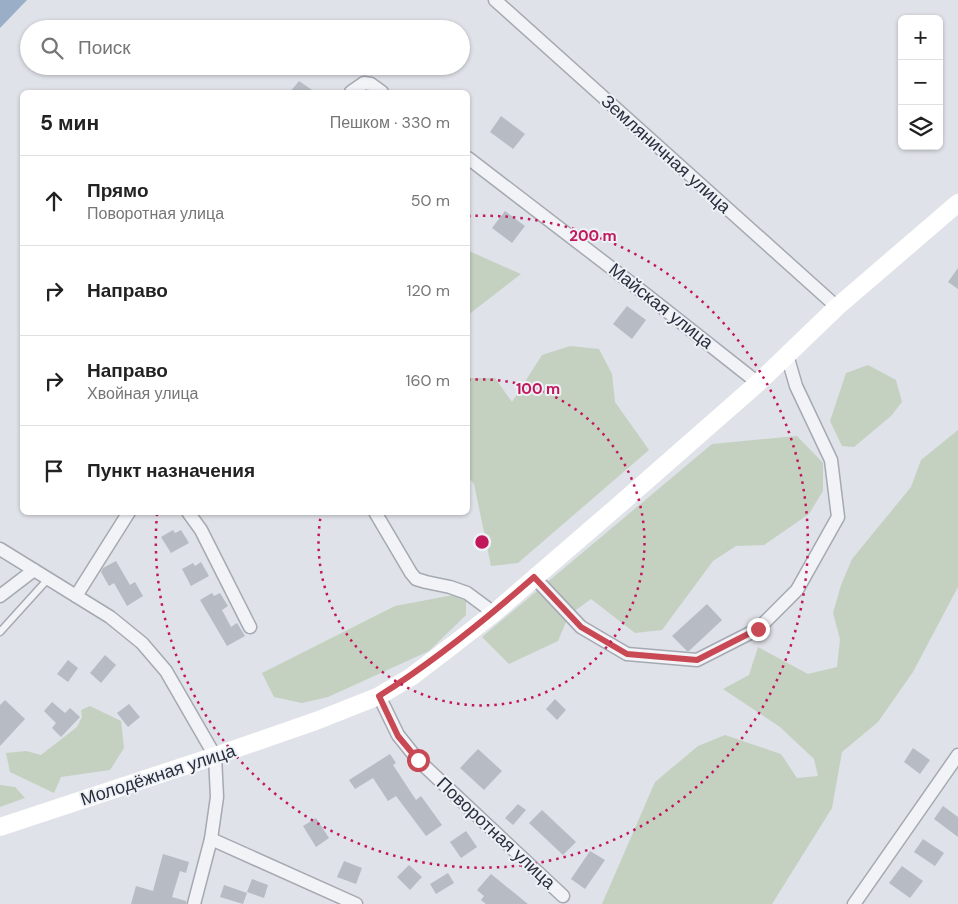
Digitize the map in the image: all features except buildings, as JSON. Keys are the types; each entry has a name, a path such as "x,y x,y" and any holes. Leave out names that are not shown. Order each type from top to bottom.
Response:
{"street":[{"name":"Земляничная улица","path":"494,0 837,307"},
{"path":"354,90 364,83 371,84 379,90"},
{"name":"Майская улица","path":"470,160 758,383"},
{"name":"Молодёжная улица","path":"0,828 316,721 379,696 410,676 442,654 494,612 619,505 758,383 837,307 958,202"},
{"path":"534,577 581,627 627,654 697,660 758,629 797,590 838,517 831,460 796,386 787,355"},
{"path":"76,596 127,515"},
{"path":"190,515 201,530 250,627"},
{"path":"378,515 416,579 467,593 494,612"},
{"path":"0,549 110,617 142,643 166,671 216,756 217,797 211,839 194,904"},
{"path":"0,596 34,570"},
{"name":"Поворотная улица","path":"379,696 398,736 418,760 563,896"},
{"path":"854,904 958,754"},
{"path":"211,839 356,904"}],"lane":[{"path":"0,632 48,579"}],"green space":[{"path":"470,251 521,274 470,313"},
{"path":"570,346 599,349 612,374 615,402 649,450 518,563 491,566 474,484 470,479 470,378 495,378 512,402 542,355"},
{"path":"868,365 896,380 902,402 891,416 854,447 842,446 830,421 846,373"},
{"path":"958,430 958,587 913,672 878,722 842,752 832,808 772,904 602,904 655,782 698,746 725,735 781,754 797,778 818,776 814,759 780,727 723,689 749,675 758,647 808,674 837,667 840,639 833,613 841,585 852,559 911,487 921,460"},
{"path":"797,436 823,463 823,491 809,514 764,545 736,546 713,561 662,630 635,633 591,599 569,615 558,641 509,664 482,637 712,444"},
{"path":"453,595 466,601 466,615 429,651 328,697 302,703 274,697 262,673 395,606"},
{"path":"90,706 121,721 124,748 110,770 61,777 54,793 10,772 6,753 26,751 41,755 77,727 82,717 81,710"},
{"path":"0,785 15,787 25,798 0,807"}],"water":[{"path":"0,0 27,0 0,28"}],"route":[{"path":"418,760 398,736 379,696 449,648 534,577 581,627 627,654 697,660 758,629"}]}
